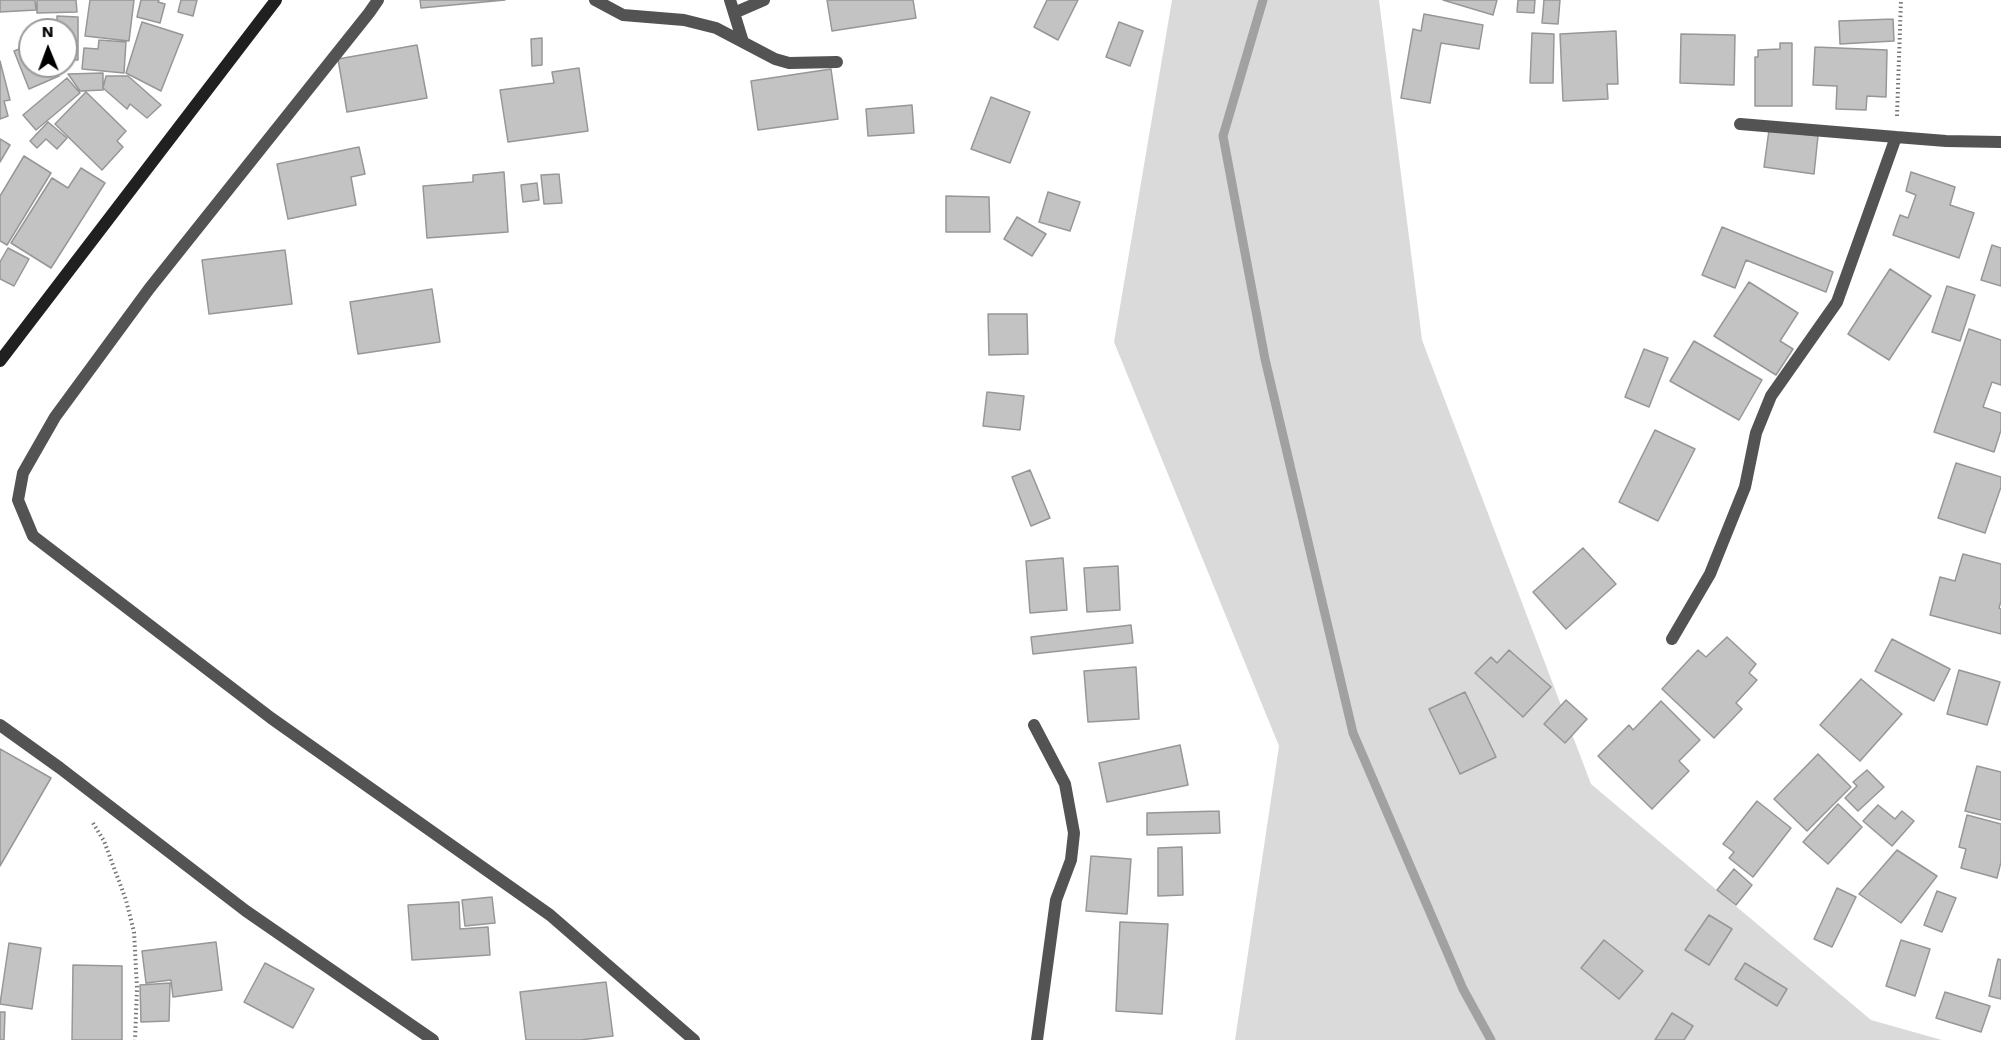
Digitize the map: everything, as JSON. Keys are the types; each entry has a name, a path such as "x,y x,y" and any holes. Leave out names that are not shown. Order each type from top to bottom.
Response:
{"street":[{"path":"0,361 276,0"},
{"path":"378,0 149,289 55,417 23,473 18,500 33,536 272,718 550,915 694,1040"},
{"path":"595,0 622,15 684,20 716,28 775,59 789,63 837,62"},
{"path":"730,0 743,42"},
{"path":"734,13 764,0"},
{"path":"1740,124 1946,141 2001,142"},
{"path":"1672,639 1710,574 1745,487 1756,433 1771,396 1838,302 1896,137"},
{"path":"0,725 246,910 433,1040"},
{"path":"1034,725 1065,784 1074,833 1071,861 1056,900 1037,1040"}],"path":[{"path":"1896,137 1901,0"},
{"path":"87,814 104,841 126,900 134,932 137,988 135,1040"}],"shaded area":[{"path":"1172,0 1379,0 1422,340 1591,784 1871,1020 1942,1040 1235,1040 1279,746 1114,342"}],"building":[{"path":"0,0 35,0 36,10 0,12"},
{"path":"37,0 76,0 77,12 37,13"},
{"path":"90,0 134,0 129,41 85,36"},
{"path":"141,0 159,0 158,2 165,4 160,23 137,17"},
{"path":"181,0 197,0 193,16 178,12"},
{"path":"420,0 505,0 421,8"},
{"path":"827,0 913,0 916,18 832,31"},
{"path":"1047,0 1078,0 1058,40 1034,27"},
{"path":"1443,0 1497,0 1493,15"},
{"path":"1518,0 1535,0 1534,13 1517,12"},
{"path":"1544,0 1560,0 1558,24 1542,23"},
{"path":"1424,14 1483,25 1479,49 1441,43 1430,103 1401,98 1413,29 1421,31"},
{"path":"57,16 78,17 78,18 57,18"},
{"path":"1893,19 1894,41 1840,44 1839,21"},
{"path":"142,22 183,35 161,91 126,73"},
{"path":"1119,22 1143,31 1130,66 1106,57"},
{"path":"1616,31 1618,84 1607,84 1608,99 1563,101 1560,34"},
{"path":"1532,33 1554,34 1553,83 1530,83"},
{"path":"1681,34 1735,35 1734,85 1680,83"},
{"path":"542,38 542,65 532,66 531,39"},
{"path":"99,40 126,42 124,73 82,69 84,48 98,49"},
{"path":"1780,43 1792,43 1792,106 1755,106 1755,57 1758,57 1758,50 1780,49"},
{"path":"417,45 427,98 347,112 338,59"},
{"path":"1815,47 1887,50 1886,97 1867,96 1866,110 1836,109 1837,86 1813,85"},
{"path":"18,50 18,61 14,51"},
{"path":"0,61 10,100 4,101 8,116 0,119"},
{"path":"579,68 588,131 508,142 500,90 554,83 552,72"},
{"path":"831,69 838,119 758,130 751,81"},
{"path":"103,73 103,90 80,91 71,78 78,78 78,74"},
{"path":"106,76 128,76 161,105 147,118 130,104 127,109 103,88"},
{"path":"25,78 54,78 29,89"},
{"path":"67,78 80,93 36,130 23,115"},
{"path":"86,92 126,131 117,141 123,147 102,170 55,124"},
{"path":"991,97 1030,112 1010,163 971,149"},
{"path":"912,105 914,133 868,136 866,109"},
{"path":"48,122 67,138 57,149 46,139 37,148 30,141"},
{"path":"1769,130 1818,136 1814,174 1764,167"},
{"path":"0,139 10,145 0,162"},
{"path":"359,147 365,174 351,177 356,205 288,219 277,164"},
{"path":"24,156 51,173 7,245 0,241 0,196"},
{"path":"81,168 105,183 51,268 11,243 52,178 68,188"},
{"path":"504,172 508,232 427,238 423,186 473,182 473,175"},
{"path":"1911,172 1955,187 1950,205 1974,213 1959,258 1893,235 1900,215 1908,218 1916,195 1906,191"},
{"path":"559,174 562,203 544,204 541,175"},
{"path":"537,183 539,200 523,202 521,185"},
{"path":"1048,192 1080,202 1070,231 1039,222"},
{"path":"946,196 989,197 990,232 946,232"},
{"path":"1017,217 1046,234 1032,256 1004,239"},
{"path":"1722,227 1833,272 1826,292 1746,260 1735,288 1702,275"},
{"path":"1992,245 2001,248 2001,286 1981,280"},
{"path":"8,248 29,259 14,286 0,279 0,262"},
{"path":"285,250 292,304 209,314 202,260"},
{"path":"1890,269 1931,296 1889,360 1848,334"},
{"path":"1749,282 1798,313 1780,341 1793,349 1776,375 1714,336"},
{"path":"1947,286 1975,295 1960,341 1932,332"},
{"path":"432,289 440,342 358,354 350,302"},
{"path":"988,314 1027,314 1028,354 989,355"},
{"path":"1969,329 2001,340 2001,385 1992,382 1983,407 2001,413 2001,430 1994,452 1934,432"},
{"path":"1694,341 1762,380 1739,420 1670,381"},
{"path":"1644,349 1668,358 1649,407 1625,397"},
{"path":"987,392 1024,396 1020,430 983,426"},
{"path":"1655,430 1695,449 1658,521 1619,502"},
{"path":"1956,463 2001,477 2001,487 1985,533 1938,518"},
{"path":"1030,470 1050,518 1031,526 1012,477"},
{"path":"1583,548 1616,584 1566,629 1533,592"},
{"path":"1963,554 2001,564 1999,608 2001,609 2001,634 1930,615 1940,577 1955,581"},
{"path":"1063,558 1067,610 1030,613 1026,561"},
{"path":"1118,566 1120,610 1087,612 1084,568"},
{"path":"1131,625 1133,643 1033,654 1031,637"},
{"path":"1727,637 1756,664 1749,673 1757,680 1736,703 1742,709 1714,738 1662,689 1698,650 1706,657"},
{"path":"1892,639 1950,669 1934,701 1875,671"},
{"path":"1509,650 1551,687 1523,717 1475,673 1491,657 1497,663"},
{"path":"1136,667 1139,719 1088,722 1084,671"},
{"path":"1959,670 2000,682 1987,725 1947,714"},
{"path":"1861,679 1902,714 1860,761 1820,725"},
{"path":"1465,692 1496,757 1460,774 1429,709"},
{"path":"1566,700 1587,719 1565,743 1544,724"},
{"path":"1661,701 1700,740 1679,761 1689,771 1652,809 1598,756 1629,725 1633,730"},
{"path":"1180,745 1188,785 1107,802 1099,763"},
{"path":"0,749 51,778 0,866"},
{"path":"1818,754 1851,787 1807,831 1774,799"},
{"path":"1977,766 2001,772 2001,820 1965,811"},
{"path":"1867,770 1884,787 1858,811 1845,798 1857,786 1853,782"},
{"path":"1757,801 1791,828 1753,877 1729,858 1734,852 1723,844"},
{"path":"1838,804 1862,827 1828,864 1803,842"},
{"path":"1878,805 1895,819 1902,811 1914,821 1892,846 1863,821"},
{"path":"1219,811 1220,833 1147,835 1147,813"},
{"path":"1967,815 2001,824 2001,862 1997,878 1961,868 1966,849 1959,847"},
{"path":"1182,847 1183,895 1158,896 1158,848"},
{"path":"1897,850 1937,876 1901,923 1859,894"},
{"path":"1091,856 1131,859 1127,914 1086,911"},
{"path":"1734,869 1752,885 1736,905 1717,890"},
{"path":"1837,888 1856,897 1832,947 1814,939"},
{"path":"1937,891 1956,898 1942,932 1924,925"},
{"path":"492,897 495,923 465,926 462,900"},
{"path":"459,902 460,929 488,927 490,955 412,960 408,905"},
{"path":"1709,915 1732,929 1709,965 1685,950"},
{"path":"1120,922 1168,924 1162,1014 1116,1011"},
{"path":"1604,940 1643,971 1619,999 1581,968"},
{"path":"1901,940 1930,949 1915,996 1886,986"},
{"path":"216,942 222,990 173,997 171,980 146,983 142,951"},
{"path":"9,943 41,948 32,1009 0,1004"},
{"path":"1998,959 2001,960 2001,999 1989,996"},
{"path":"265,963 314,989 293,1028 244,1002"},
{"path":"1745,963 1787,989 1777,1006 1735,979"},
{"path":"73,965 122,966 122,1040 72,1040"},
{"path":"606,982 613,1036 580,1040 526,1040 520,992"},
{"path":"170,983 169,1021 141,1022 140,985"},
{"path":"1945,992 1990,1006 1981,1032 1936,1018"},
{"path":"0,1012 5,1012 4,1040 0,1040"},
{"path":"1672,1013 1693,1026 1684,1040 1655,1040"}],"waterway":[{"path":"1263,0 1223,136 1265,359 1353,733 1463,989 1491,1040"}]}
